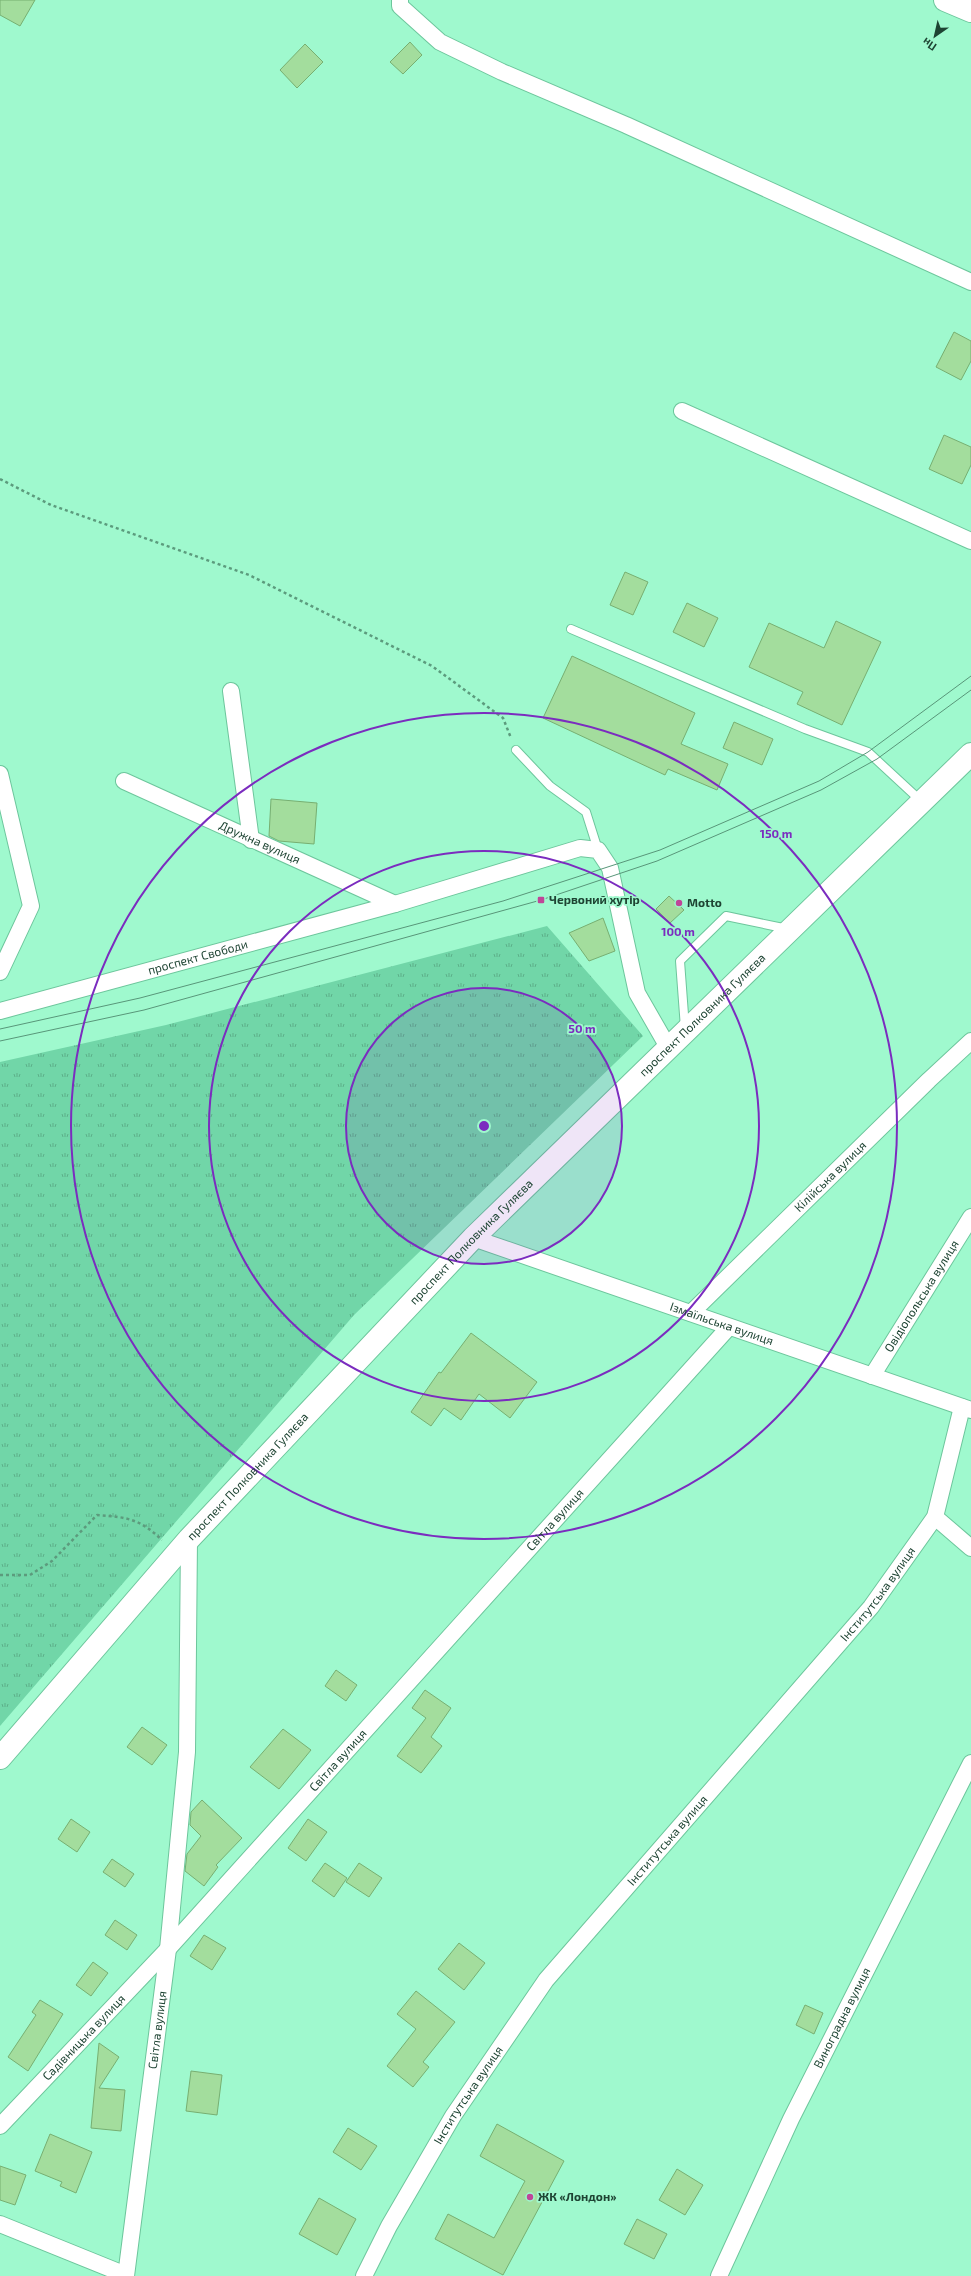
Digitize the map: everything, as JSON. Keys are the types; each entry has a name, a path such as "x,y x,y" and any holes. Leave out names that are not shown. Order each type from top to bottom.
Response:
{"main road":[{"path":"945,0 971,11"},
{"name":"проспект Полковника Гуляєва","path":"0,1758 183,1547 473,1238 789,929 971,754"}],"street":[{"path":"400,0 400,6 440,42 502,72 626,125 971,282"},
{"path":"682,411 971,541"},
{"path":"231,691 251,840"},
{"path":"0,774 31,906 0,972"},
{"name":"Дружна вулиця","path":"124,781 251,840 396,904"},
{"name":"проспект Свободи","path":"0,1011 396,904 580,848 598,850"},
{"path":"598,850 610,868 637,993 668,1047"},
{"name":"Кілійська вулиця","path":"691,1314 929,1080 971,1041"},
{"name":"Овідіопольська вулиця","path":"872,1376 971,1217"},
{"name":"Ізмаїльська вулиця","path":"473,1238 966,1409"},
{"name":"Світла вулиця","path":"126,2276 168,1949 729,1327"},
{"name":"Інститутська вулиця","path":"364,2276 389,2226 453,2116 546,1980 871,1607 935,1517 966,1409"},
{"path":"935,1517 971,1548"},
{"path":"168,1949 187,1752 183,1547"},
{"name":"Виноградна вулиця","path":"719,2276 791,2119 971,1763"},
{"name":"Садівницька вулиця","path":"0,2126 168,1949"},
{"path":"0,2224 126,2276"}],"lane":[{"path":"571,629 804,730 868,752 921,801"},
{"path":"516,750 550,786 586,812 598,850"},
{"path":"686,1030 680,961 726,916 789,929"}],"path":[{"path":"0,479 51,505 249,575 432,666 503,718 516,750"},
{"path":"0,1575 30,1575 52,1561 97,1515 125,1516 183,1547"}],"green space":[{"path":"547,926 643,1036 354,1315 0,1726 0,1062 166,1025"}],"building":[{"path":"0,0 35,0 20,26 0,15"},
{"path":"410,42 422,55 403,74 390,62"},
{"path":"305,44 323,62 297,88 280,70"},
{"path":"954,332 971,341 971,361 961,380 936,367"},
{"path":"944,435 971,447 971,465 962,484 929,469"},
{"path":"625,572 648,582 633,615 610,605"},
{"path":"687,603 718,618 704,647 673,632"},
{"path":"836,621 881,642 842,725 797,704 803,692 749,667 769,623 824,648"},
{"path":"572,656 695,713 681,744 728,764 717,790 668,769 665,775 543,718"},
{"path":"734,722 773,739 762,765 723,748"},
{"path":"271,799 317,803 314,844 279,841 269,836"},
{"path":"669,896 684,910 670,923 656,909"},
{"path":"603,918 615,951 589,961 569,933"},
{"path":"471,1333 537,1382 510,1418 479,1394 461,1420 444,1408 431,1426 411,1412 439,1372 441,1373"},
{"path":"336,1670 357,1685 346,1701 325,1686"},
{"path":"425,1690 451,1708 431,1737 442,1746 421,1773 397,1756 426,1718 412,1708"},
{"path":"142,1727 167,1745 152,1765 127,1747"},
{"path":"283,1729 311,1750 279,1789 250,1767"},
{"path":"202,1800 242,1838 216,1865 218,1867 204,1886 185,1871 187,1854 201,1836 190,1825 191,1812"},
{"path":"71,1819 90,1832 77,1852 58,1839"},
{"path":"308,1819 327,1832 306,1861 288,1848"},
{"path":"112,1859 134,1874 125,1887 103,1872"},
{"path":"325,1863 347,1878 334,1897 312,1881"},
{"path":"359,1863 382,1878 369,1897 346,1882"},
{"path":"115,1920 137,1935 127,1950 105,1935"},
{"path":"204,1935 226,1948 212,1970 190,1956"},
{"path":"459,1943 485,1963 464,1990 438,1969"},
{"path":"93,1962 108,1973 91,1996 76,1985"},
{"path":"416,1991 455,2022 423,2062 429,2067 413,2087 387,2066 416,2029 397,2014"},
{"path":"40,2000 63,2014 28,2071 8,2057 36,2015 32,2012"},
{"path":"805,2005 823,2013 814,2034 796,2025"},
{"path":"99,2043 119,2057 99,2088 125,2090 121,2131 91,2128"},
{"path":"191,2071 222,2075 217,2115 186,2111"},
{"name":"ЖК «Лондон»","path":"497,2124 564,2161 503,2275 435,2239 448,2214 494,2238 525,2181 480,2156"},
{"path":"348,2128 377,2146 361,2170 333,2152"},
{"path":"50,2134 92,2152 76,2193 60,2186 62,2182 35,2171"},
{"path":"0,2166 26,2175 15,2205 0,2200"},
{"path":"677,2169 703,2185 685,2215 659,2200"},
{"path":"319,2198 356,2219 337,2255 299,2234"},
{"path":"637,2219 667,2234 654,2259 624,2244"}],"tram line":[{"path":"0,1029 140,998 503,901 660,850 819,781 868,752 971,676"},
{"path":"0,1041 144,1010 541,900 657,861 821,790 877,759 971,690"}],"place":[{"name":"Червоний хутір","path":"541,900"},
{"name":"Motto","path":"679,903"},
{"name":"ЖК «Лондон»","path":"530,2197"}]}
